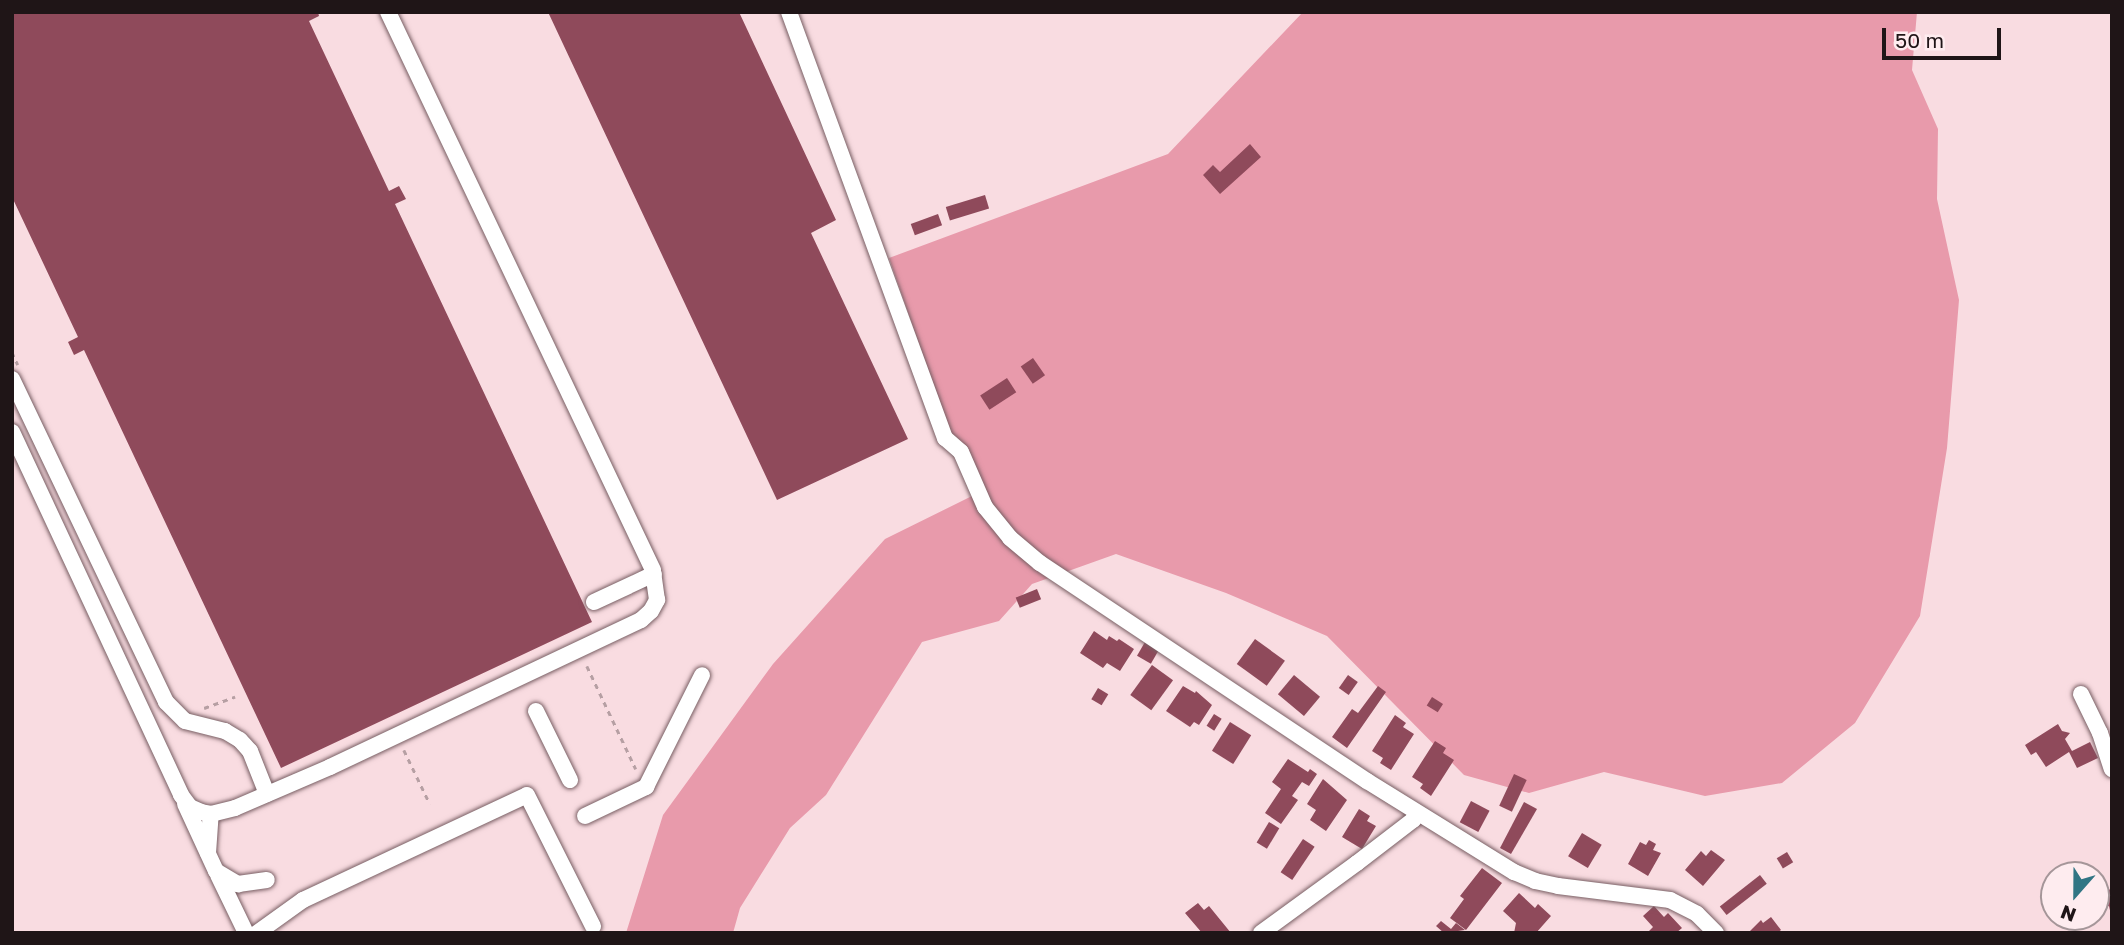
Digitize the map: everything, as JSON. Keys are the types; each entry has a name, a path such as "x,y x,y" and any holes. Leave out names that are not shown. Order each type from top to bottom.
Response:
{"street":[{"path":"181,795 190,807 211,814 235,808 641,620 657,600 654,575 388,12"},
{"path":"789,12 945,438 961,452 995,522 1010,538 1040,563 1417,813 1514,872 1535,881 1670,900 1697,914 1716,933"},
{"path":"12,379 170,706 185,721 225,731 240,740 250,751 267,794"},
{"path":"12,432 246,933"},
{"path":"594,602 654,575"},
{"path":"585,816 646,788 702,675"},
{"path":"2081,694 2100,733 2112,769"},
{"path":"536,711 570,780"},
{"path":"257,933 303,900 527,795 593,926"},
{"path":"1261,933 1376,849 1417,813"},
{"path":"208,853 211,814"},
{"path":"216,871 238,884 267,880"},
{"path":"235,909 238,884"}],"path":[{"path":"587,666 636,770"},
{"path":"404,750 430,803"}],"shaded area":[{"path":"1303,12 1917,12 1912,70 1938,129 1937,199 1959,300 1947,448 1920,616 1855,723 1782,783 1705,796 1604,772 1529,793 1464,775 1327,636 1226,593 1116,554 1032,584 999,621 922,642 826,795 790,828 740,908 733,933 626,933 663,815 773,664 885,539 972,496 889,258 1168,154"}],"building":[{"path":"12,12 318,12 319,16 309,21 389,191 399,186 406,199 395,204 592,622 281,768 84,350 74,355 68,342 78,337 12,197"},
{"path":"548,12 739,12 836,220 811,233 908,439 777,500"},
{"path":"1250,144 1261,157 1220,194 1203,175 1213,165 1220,172"},
{"path":"985,195 989,208 950,220 946,207"},
{"path":"938,214 942,225 915,235 911,224"},
{"path":"1033,358 1045,375 1033,384 1021,367"},
{"path":"1007,378 1016,392 989,410 980,395"},
{"path":"1037,589 1041,599 1020,608 1016,598"},
{"path":"1094,631 1107,640 1109,636 1117,641 1119,639 1134,649 1120,671 1107,663 1103,668 1080,653"},
{"path":"1255,639 1285,661 1267,686 1237,664"},
{"path":"1145,642 1159,650 1151,664 1137,656"},
{"path":"1152,665 1173,680 1151,710 1130,695"},
{"path":"1294,675 1320,697 1304,716 1278,694"},
{"path":"1348,675 1358,682 1349,695 1339,688"},
{"path":"1183,686 1195,693 1196,691 1212,705 1199,725 1194,722 1190,727 1166,711"},
{"path":"1378,686 1386,692 1347,748 1332,737 1352,709 1358,713"},
{"path":"1098,688 1108,694 1102,705 1091,699"},
{"path":"1432,697 1443,704 1438,712 1427,705"},
{"path":"1214,714 1222,719 1214,731 1207,726"},
{"path":"1395,715 1406,723 1403,727 1414,734 1391,770 1380,763 1383,758 1372,751"},
{"path":"1230,722 1251,735 1233,764 1212,751"},
{"path":"2058,724 2062,731 2070,733 2065,739 2072,751 2090,742 2098,758 2077,768 2069,752 2046,767 2036,752 2031,755 2025,745"},
{"path":"1435,741 1446,748 1443,753 1454,760 1431,796 1420,788 1423,784 1412,777"},
{"path":"1288,759 1308,772 1310,769 1317,774 1309,786 1302,782 1292,796 1298,800 1281,824 1265,813 1281,789 1272,782"},
{"path":"1514,774 1527,780 1512,812 1499,806"},
{"path":"1323,779 1347,800 1326,831 1310,820 1316,810 1307,804"},
{"path":"1471,801 1490,811 1478,832 1460,822"},
{"path":"1524,802 1537,809 1511,854 1500,848"},
{"path":"1359,809 1370,816 1367,821 1376,826 1362,849 1342,837"},
{"path":"1269,822 1279,828 1267,849 1257,843"},
{"path":"1582,833 1602,845 1588,868 1568,856"},
{"path":"1303,839 1315,847 1292,880 1281,872"},
{"path":"1649,840 1656,844 1653,850 1661,853 1648,876 1628,864 1640,842 1646,845"},
{"path":"1711,850 1725,860 1703,886 1685,870 1701,851 1706,856"},
{"path":"1787,852 1793,862 1783,868 1777,858"},
{"path":"1482,868 1502,883 1466,930 1450,918 1464,899 1460,896"},
{"path":"1760,875 1767,884 1727,915 1720,906"},
{"path":"2112,889 2112,915 2110,910"},
{"path":"1519,893 1535,908 1538,904 1551,916 1536,933 1514,933 1516,923 1503,911"},
{"path":"1198,903 1204,910 1209,906 1231,933 1202,933 1185,913"},
{"path":"1654,906 1664,917 1668,913 1682,928 1676,933 1647,933 1653,927 1643,916"},
{"path":"1771,917 1781,930 1777,933 1748,933 1761,920 1763,923"},
{"path":"1441,921 1451,929 1456,923 1465,930 1444,933 1436,926"}]}
